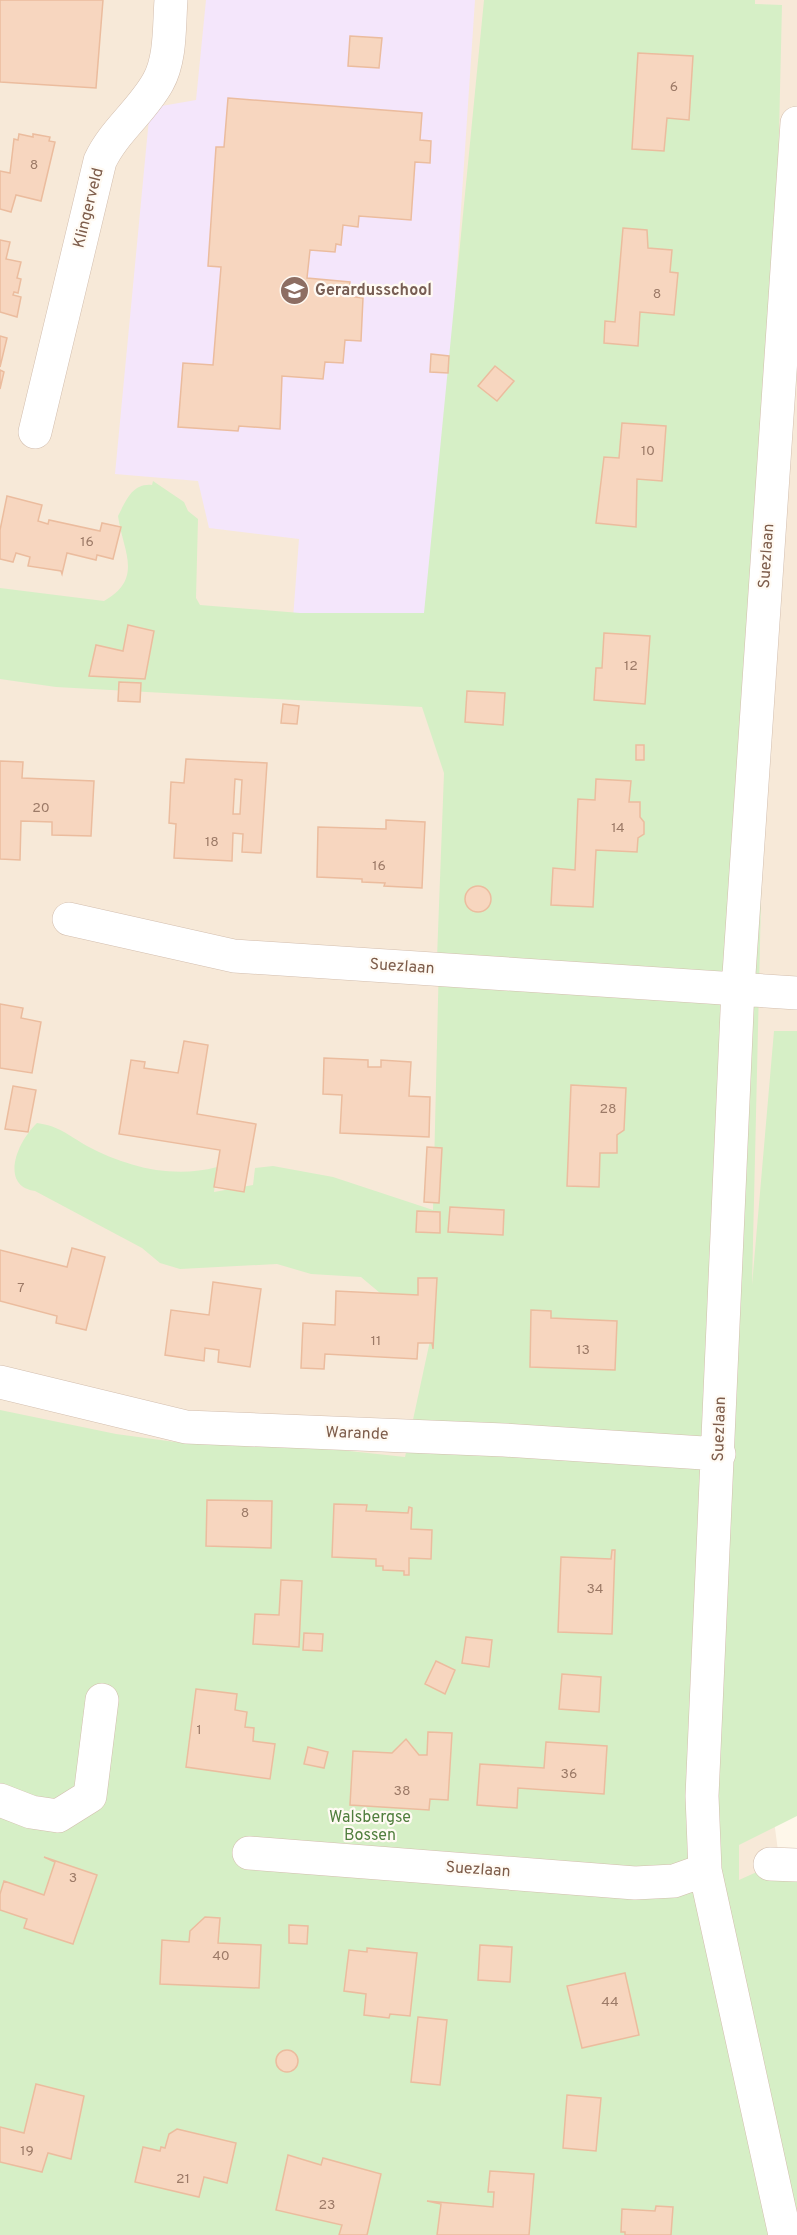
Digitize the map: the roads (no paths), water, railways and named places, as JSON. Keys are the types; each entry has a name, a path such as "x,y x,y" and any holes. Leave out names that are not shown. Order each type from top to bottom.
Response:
{"street":[{"name":"Klingerveld","path":"36,432 100,161 113,138 158,81 167,53 171,0"},
{"name":"Suezlaan","path":"785,2235 705,1870 702,1796 738,989 797,123"},
{"name":"Suezlaan","path":"69,919 234,956 738,989"},
{"path":"738,989 797,993"},
{"name":"Warande","path":"0,1382 186,1427 504,1440 719,1454"},
{"path":"0,1800 31,1812 58,1816 90,1796 102,1700"},
{"name":"Suezlaan","path":"249,1853 635,1883 674,1881 705,1870"}],"place":[{"name":"Gerardusschool","path":"294,291"}],"park label":[{"name":"Walsbergse Bossen","path":"370,1827"}]}
